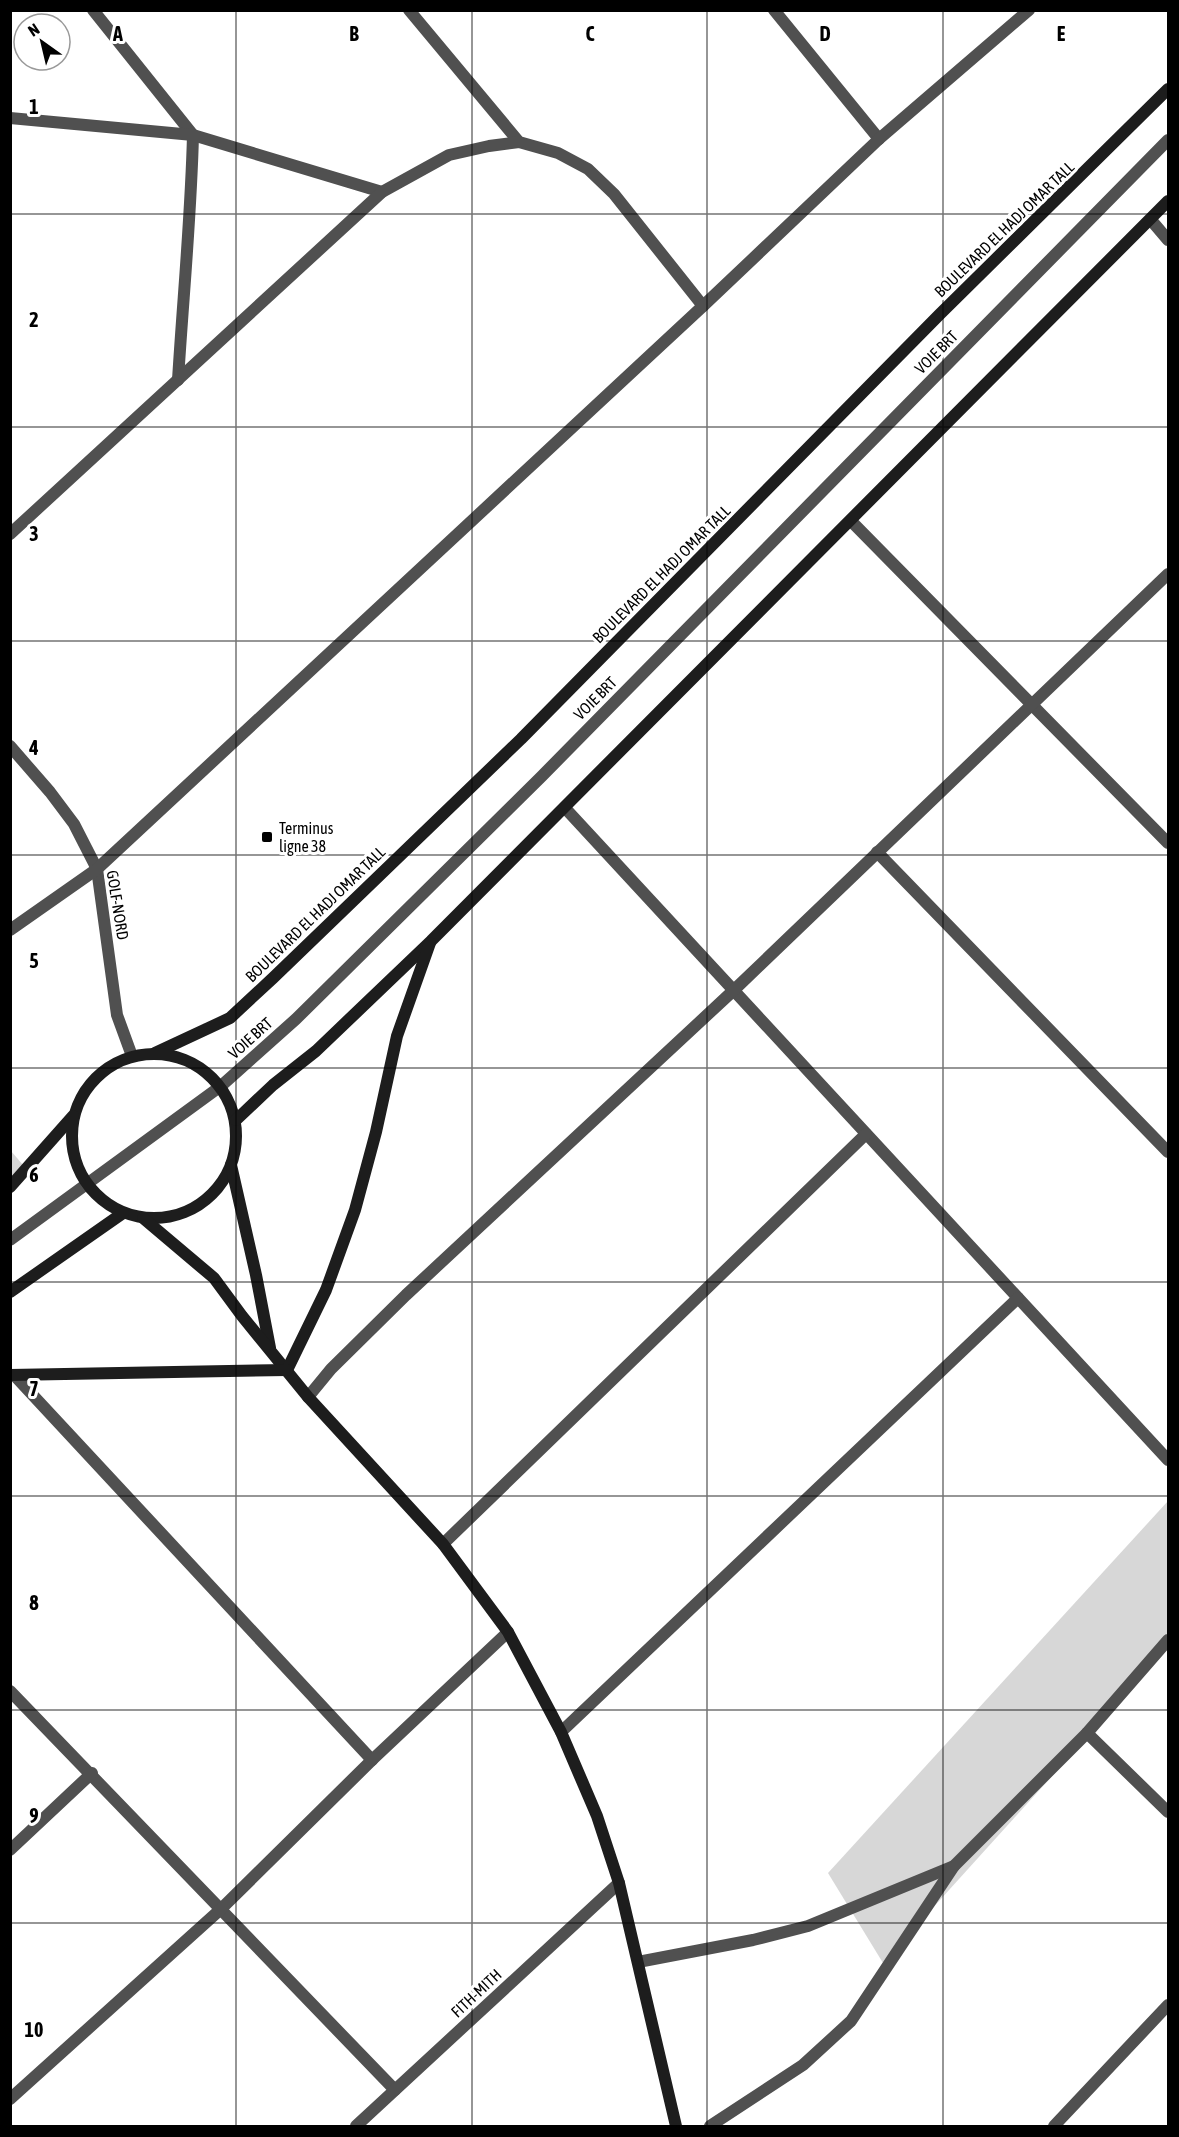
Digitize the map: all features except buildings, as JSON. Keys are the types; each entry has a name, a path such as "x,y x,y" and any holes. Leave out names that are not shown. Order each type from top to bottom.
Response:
{"main road":[{"name":"BOULEVARD EL HADJ OMAR TALL","path":"155,1053 230,1018 273,978 521,738 1168,88"},
{"path":"236,1120 316,1051 431,941 1168,201"},
{"path":"287,1370 326,1290 355,1210 374,1142 397,1036 431,941"},
{"name":"BOULEVARD EL HADJ OMAR TALL","path":"155,1053 174,1055 208,1072 221,1086 230,1102 236,1120 237,1135 231,1165 217,1189 196,1206 171,1216 143,1218 123,1213 110,1206 87,1185 80,1173 71,1144 74,1115 82,1096 95,1078 112,1065 132,1056 155,1053"},
{"name":"BOULEVARD EL HADJ OMAR TALL","path":"10,1187 74,1115"},
{"path":"231,1165 270,1350"},
{"path":"10,1292 123,1213"},
{"path":"143,1218 214,1278 308,1397 443,1544 508,1632 561,1732 597,1816 619,1883 676,2127"},
{"path":"13,1376 287,1370"}],"street":[{"path":"93,10 193,135 178,380"},
{"path":"409,10 519,142"},
{"path":"774,10 879,139"},
{"path":"10,930 97,869 703,306 879,139 1029,10"},
{"path":"10,118 193,135 382,192"},
{"name":"VOIE BRT","path":"10,1240 221,1086 296,1019 515,802 1168,140"},
{"path":"10,534 382,192 449,155 519,142 558,153 588,169 614,194 703,306"},
{"path":"1151,220 1168,240"},
{"path":"851,521 1168,843"},
{"path":"308,1397 331,1369 406,1295 734,990 1168,574"},
{"name":"GOLF-NORD","path":"10,746 74,824 97,869 117,1015 132,1056"},
{"path":"565,807 1168,1460"},
{"path":"877,852 1168,1152"},
{"path":"443,1544 866,1134"},
{"path":"561,1732 1018,1298"},
{"path":"13,1376 372,1760"},
{"path":"10,2099 222,1908 372,1760 508,1632"},
{"path":"710,2127 803,2065 851,2020 954,1866 1087,1733 1168,1640"},
{"path":"10,1691 92,1773 395,2090"},
{"path":"1087,1733 1168,1812"},
{"path":"10,1850 92,1773"},
{"path":"638,1962 753,1940 807,1926 954,1866"},
{"name":"FITH-MITH","path":"356,2127 619,1883"},
{"path":"1054,2127 1168,2005"}],"shaded area":[{"path":"11,1151 23,1165 11,1180"},
{"path":"1168,1501 1168,1648 883,1963 828,1873"}],"place":[{"name":"Terminus ligne 38","path":"267,837"}]}
